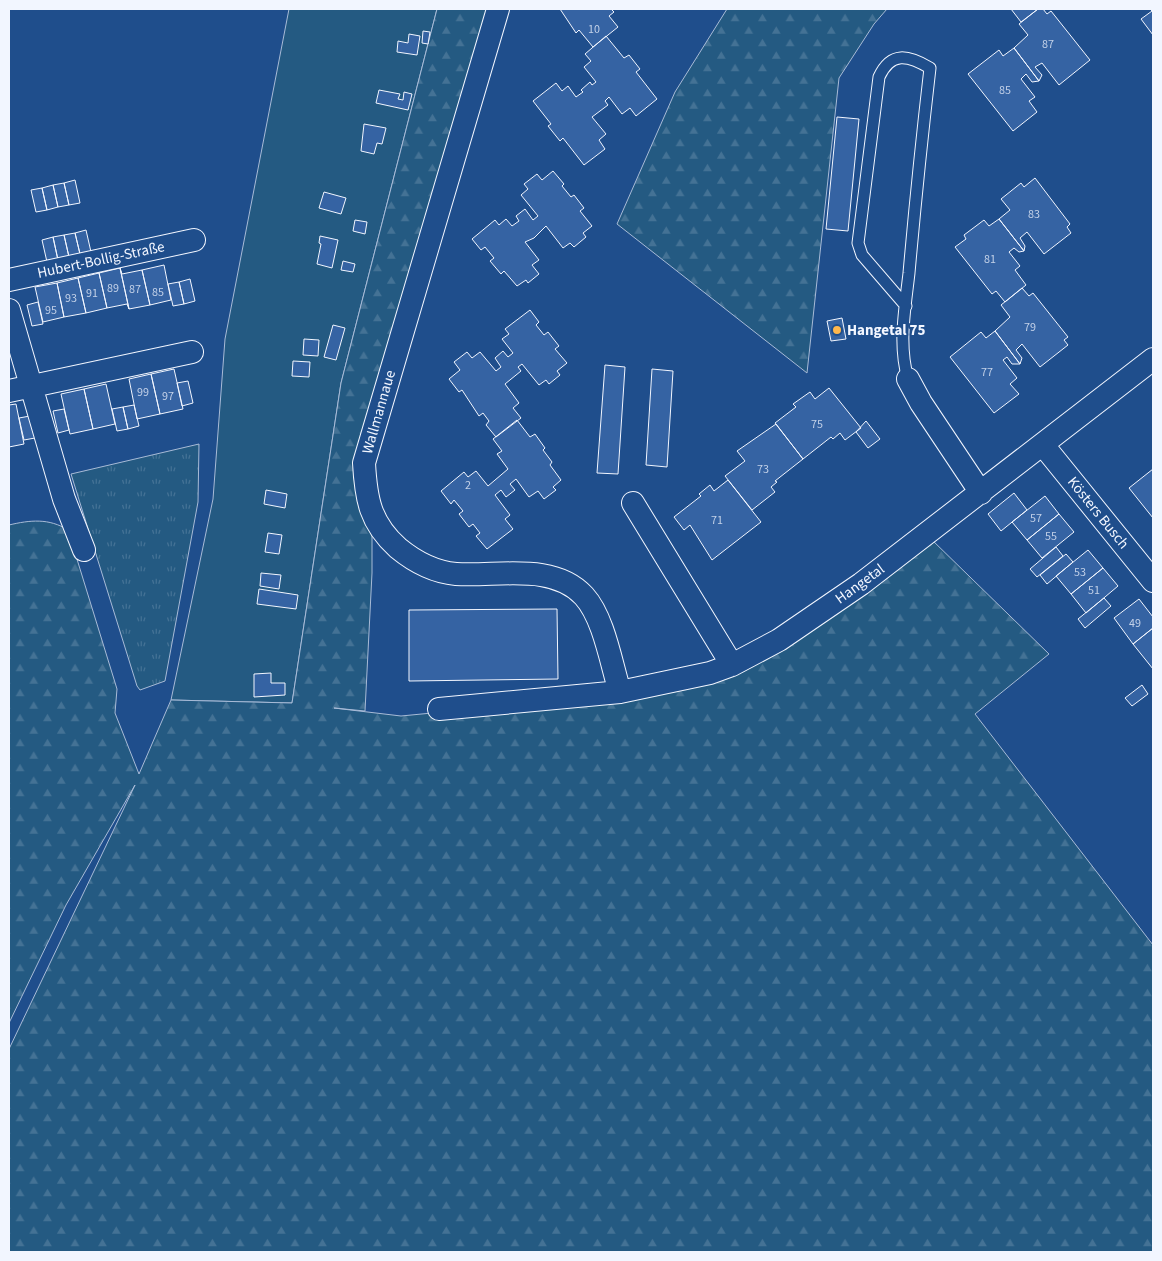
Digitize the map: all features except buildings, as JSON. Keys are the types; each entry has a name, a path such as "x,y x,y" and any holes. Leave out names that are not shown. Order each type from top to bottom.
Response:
{"street":[{"name":"Wallmannaue","path":"498,9 364,463 366,494 373,518 391,541 411,559 431,568 455,574 536,574 568,584 583,595 595,611 620,692"},
{"name":"Hubert-Bollig-Straße","path":"9,280 194,240"},
{"path":"9,310 64,499 84,550"},
{"path":"9,391 192,352"},
{"name":"Hangetal","path":"438,709 620,692 710,673 732,664 780,640 853,590 1043,445 1153,358"},
{"path":"908,379 921,403 981,492"},
{"name":"Kösters Busch","path":"1043,445 1153,581"},
{"path":"633,504 732,664"}],"lane":[{"path":"906,306 862,256 858,243 879,77 884,66 897,58 906,57 930,68 906,306 902,343 903,363 908,379"}],"green space":[{"path":"289,9 437,9 341,383 292,703 171,700 213,499 225,339"},
{"path":"437,9 493,9 363,462 372,518 372,573 365,711 334,708 401,716 618,695 709,680 930,538 1049,654 975,714 1153,945 1153,1252 9,1252 9,1049 135,785 66,905 9,1023 9,525 39,521 54,523 68,530 117,689 115,713 139,774 171,700 292,703 341,383"},
{"path":"727,9 887,9 874,24 839,78 807,373 617,224 675,92"},
{"path":"199,444 198,502 165,681 140,690 137,686 71,474"}],"place":[{"name":"Hangetal 75","path":"837,330"}]}
